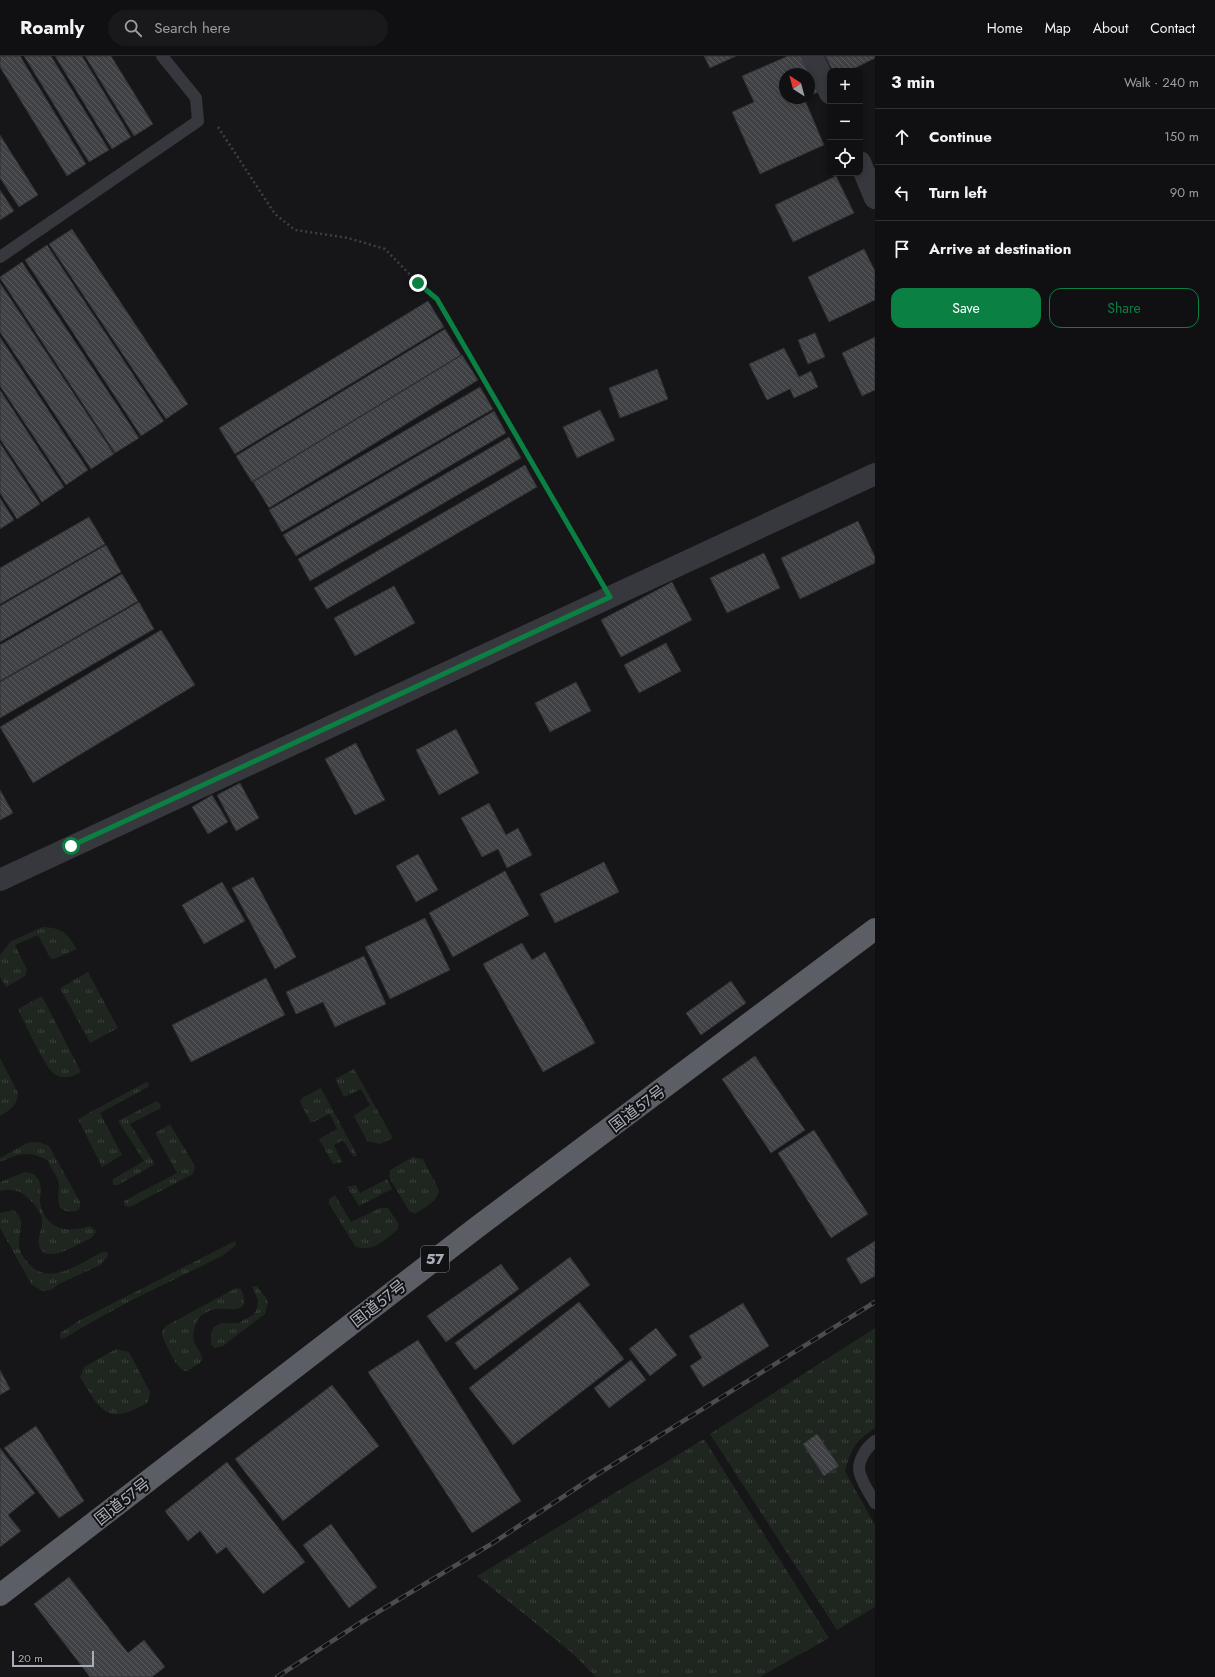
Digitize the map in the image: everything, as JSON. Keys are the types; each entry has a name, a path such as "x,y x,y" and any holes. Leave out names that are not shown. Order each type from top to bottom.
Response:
{"highway":[{"name":"国道57号","path":"0,1595 482,1224 875,929"}],"street":[{"path":"812,56 827,87"},
{"path":"863,169 875,198"},
{"path":"0,880 875,474"}],"lane":[{"path":"0,257 198,121 196,98 162,56"},
{"path":"875,1441 868,1446 861,1459 859,1473 875,1502"}],"path":[{"path":"198,121 215,122 275,214 295,230 348,238 385,250 418,283 437,299 610,597"}],"green space":[{"path":"43,927 63,932 77,949 54,959 50,958 38,935 15,945 27,970 25,976 6,987 0,977 0,955 11,941"},
{"path":"88,972 118,1028 90,1043 60,988"},
{"path":"42,996 81,1072 75,1075 61,1077 57,1076 50,1070 35,1044 18,1009"},
{"path":"0,1058 18,1093 18,1097 15,1104 0,1116"},
{"path":"354,1069 393,1138 380,1144 367,1141 354,1116 370,1105 361,1089 344,1097 335,1079"},
{"path":"146,1082 149,1084 148,1087 100,1113 122,1155 102,1167 78,1119"},
{"path":"321,1088 357,1155 354,1157 343,1140 334,1145 342,1162 333,1164 319,1139 337,1129 330,1114 311,1123 300,1102 302,1098"},
{"path":"157,1101 161,1108 130,1124 155,1164 118,1185 113,1185 113,1179 144,1161 118,1121"},
{"path":"170,1124 195,1166 193,1174 130,1207 125,1206 124,1201 177,1173 155,1133"},
{"path":"39,1142 49,1146 80,1202 80,1207 77,1211 63,1210 60,1206 58,1202 58,1180 47,1160 34,1155 24,1154 0,1162 0,1158 27,1143"},
{"path":"413,1157 423,1159 439,1190 433,1201 415,1214 409,1211 389,1177 390,1170"},
{"path":"25,1172 34,1174 37,1177 40,1183 40,1202 42,1211 52,1224 66,1229 90,1226 96,1231 95,1234 91,1238 63,1252 48,1254 42,1251 39,1245 39,1236 42,1218 37,1208 25,1195 19,1191 0,1191 0,1182"},
{"path":"387,1179 392,1189 359,1206 347,1187 356,1185 360,1193"},
{"path":"335,1195 351,1222 380,1208 388,1208 398,1223 398,1229 384,1241 373,1247 361,1248 355,1246 329,1204 329,1199"},
{"path":"13,1210 18,1214 21,1222 19,1247 28,1263 36,1270 45,1273 55,1273 74,1267 102,1252 107,1252 108,1256 100,1265 59,1284 51,1290 43,1291 32,1285 0,1228 0,1213"},
{"path":"235,1241 236,1245 222,1256 128,1302 65,1338 60,1339 60,1333 80,1320"},
{"path":"252,1286 257,1286 266,1298 268,1303 265,1314 223,1346 214,1348 211,1344 211,1334 214,1327 221,1323 238,1323 253,1315 257,1309 258,1300"},
{"path":"236,1288 241,1289 244,1298 244,1304 241,1307 237,1309 215,1309 199,1318 193,1335 194,1342 202,1359 199,1364 185,1371 178,1366 172,1356 162,1335 162,1331 166,1326"},
{"path":"875,1328 875,1428 863,1437 855,1446 845,1471 875,1525 875,1607 837,1630 710,1434"},
{"path":"116,1349 129,1352 150,1392 148,1402 123,1413 114,1414 106,1412 100,1406 80,1377 84,1367"},
{"path":"704,1439 829,1638 760,1677 596,1677 571,1652 477,1576"}],"building":[{"path":"0,56 20,56 86,164 67,176 0,67"},
{"path":"24,56 51,56 109,150 89,162"},
{"path":"55,56 82,56 131,137 112,149"},
{"path":"85,56 111,56 153,124 134,136"},
{"path":"704,56 736,56 710,68"},
{"path":"788,56 802,56 807,68 779,68 779,104 807,104 824,145 760,174 732,112 754,102 742,76"},
{"path":"825,56 875,56 875,58 855,68 831,68"},
{"path":"815,85 818,92 815,93"},
{"path":"0,135 38,195 19,207 0,178"},
{"path":"836,176 854,213 793,242 775,205"},
{"path":"0,190 14,211 0,220"},
{"path":"72,229 188,404 166,419 49,244"},
{"path":"47,245 164,421 141,436 25,260"},
{"path":"864,249 875,271 875,300 829,322 808,277"},
{"path":"22,262 139,438 115,453 0,278"},
{"path":"0,283 114,454 91,469 0,332"},
{"path":"428,301 444,327 235,454 219,428"},
{"path":"445,329 461,355 252,482 236,456"},
{"path":"815,333 825,357 808,364 798,340"},
{"path":"0,337 88,470 66,485 0,386"},
{"path":"875,337 875,390 862,396 842,353"},
{"path":"784,348 799,377 811,371 818,387 794,398 790,389 767,400 749,364"},
{"path":"462,355 478,380 269,508 253,482"},
{"path":"657,369 668,399 620,418 609,388"},
{"path":"480,387 493,409 282,532 269,510"},
{"path":"0,390 64,487 42,502 0,439"},
{"path":"600,410 615,440 577,458 563,427"},
{"path":"494,411 506,433 296,556 283,535"},
{"path":"509,437 521,458 310,581 298,559"},
{"path":"0,443 40,504 17,519 0,493"},
{"path":"525,465 537,487 327,609 314,588"},
{"path":"0,498 14,520 0,529"},
{"path":"89,517 105,544 0,604 0,568"},
{"path":"858,521 875,557 875,563 800,599 781,558"},
{"path":"106,545 121,572 0,642 0,606"},
{"path":"764,553 780,588 727,613 710,578"},
{"path":"122,574 138,601 0,681 0,645"},
{"path":"672,582 692,620 621,657 601,620"},
{"path":"394,586 415,623 355,656 334,618"},
{"path":"139,602 154,629 0,718 0,682"},
{"path":"161,630 195,685 33,783 0,727"},
{"path":"666,643 681,671 639,693 624,665"},
{"path":"576,682 591,711 550,732 535,703"},
{"path":"456,729 479,773 439,795 416,750"},
{"path":"356,743 385,800 355,815 325,759"},
{"path":"240,783 259,818 236,831 217,795"},
{"path":"0,790 13,813 0,820"},
{"path":"212,795 228,822 208,834 192,807"},
{"path":"489,803 506,835 518,828 532,855 507,868 498,849 482,857 461,818"},
{"path":"418,854 438,890 416,902 396,866"},
{"path":"604,862 619,892 555,923 540,894"},
{"path":"505,871 529,915 453,957 429,913"},
{"path":"253,877 296,957 275,969 232,888"},
{"path":"222,882 245,921 204,944 182,905"},
{"path":"425,918 450,970 390,999 365,947"},
{"path":"522,943 532,960 545,952 595,1043 543,1072 483,964"},
{"path":"364,956 386,1004 335,1027 323,1002 296,1014 286,992"},
{"path":"266,978 285,1015 191,1062 172,1025"},
{"path":"731,981 746,1003 701,1035 686,1013"},
{"path":"755,1056 805,1130 771,1153 722,1079"},
{"path":"814,1130 868,1214 831,1238 778,1153"},
{"path":"875,1241 875,1276 861,1284 846,1259"},
{"path":"570,1257 590,1285 475,1370 455,1343"},
{"path":"501,1264 519,1289 446,1342 427,1316"},
{"path":"579,1302 624,1359 513,1445 469,1388"},
{"path":"743,1303 769,1346 703,1387 690,1366 702,1358 689,1336"},
{"path":"656,1328 677,1355 650,1376 629,1349"},
{"path":"418,1340 521,1501 472,1533 368,1372"},
{"path":"631,1360 646,1380 609,1408 594,1388"},
{"path":"0,1370 10,1389 0,1395"},
{"path":"332,1385 379,1446 283,1521 235,1459"},
{"path":"36,1426 84,1501 59,1518 4,1448"},
{"path":"817,1434 839,1466 824,1476 803,1444"},
{"path":"0,1448 35,1493 8,1515 21,1531 0,1547"},
{"path":"227,1462 305,1562 263,1594 226,1547 217,1554 200,1531 188,1541 165,1511"},
{"path":"331,1524 377,1587 349,1608 303,1545"},
{"path":"69,1577 128,1653 144,1640 165,1667 152,1677 90,1677 34,1604"}],"railway":[{"path":"277,1677 363,1621 493,1543 593,1477 875,1302"}],"route":[{"path":"71,846 610,597 437,299 418,283"}]}
